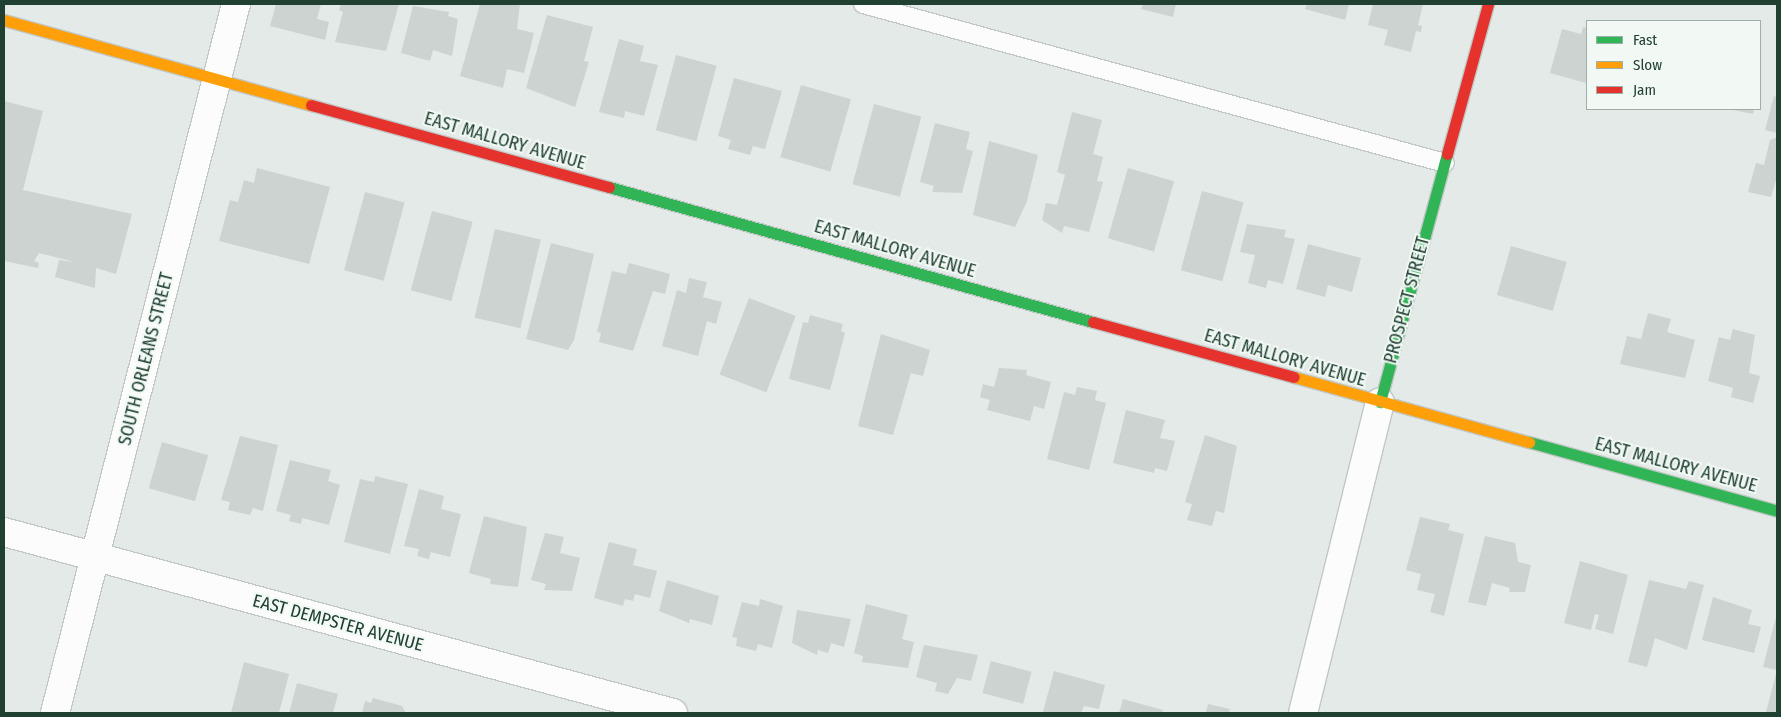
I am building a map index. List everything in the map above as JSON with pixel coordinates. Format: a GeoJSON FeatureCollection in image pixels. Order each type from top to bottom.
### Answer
{"type":"FeatureCollection","features":[{"type":"Feature","properties":{"kind":"main road","name":"PROSPECT STREET"},"geometry":{"type":"LineString","coordinates":[[1380,402],[1488,4]]}},
{"type":"Feature","properties":{"kind":"main road","name":"EAST MALLORY AVENUE"},"geometry":{"type":"LineString","coordinates":[[4,20],[1777,511]]}},
{"type":"Feature","properties":{"kind":"street","name":"SOUTH ORLEANS STREET"},"geometry":{"type":"LineString","coordinates":[[55,713],[97,558],[215,78],[236,4]]}},
{"type":"Feature","properties":{"kind":"street","name":"PROSPECT STREET"},"geometry":{"type":"LineString","coordinates":[[1303,713],[1380,402]]}},
{"type":"Feature","properties":{"kind":"street","name":"EAST DEMPSTER AVENUE"},"geometry":{"type":"LineString","coordinates":[[4,532],[673,713]]}},
{"type":"Feature","properties":{"kind":"lane"},"geometry":{"type":"LineString","coordinates":[[863,4],[1445,163]]}},
{"type":"Feature","properties":{"kind":"building"},"geometry":{"type":"Polygon","coordinates":[[[276,4],[321,4],[317,19],[329,22],[325,40],[270,26],[276,4]]]}},
{"type":"Feature","properties":{"kind":"building"},"geometry":{"type":"Polygon","coordinates":[[[341,4],[399,4],[386,51],[335,42],[343,12],[339,10],[341,4]]]}},
{"type":"Feature","properties":{"kind":"building"},"geometry":{"type":"Polygon","coordinates":[[[480,4],[520,4],[517,29],[534,33],[524,73],[507,69],[503,88],[460,76],[480,4]]]}},
{"type":"Feature","properties":{"kind":"building"},"geometry":{"type":"Polygon","coordinates":[[[1143,4],[1176,4],[1173,17],[1141,9],[1143,4]]]}},
{"type":"Feature","properties":{"kind":"building"},"geometry":{"type":"Polygon","coordinates":[[[1307,4],[1349,4],[1345,20],[1305,9],[1307,4]]]}},
{"type":"Feature","properties":{"kind":"building"},"geometry":{"type":"Polygon","coordinates":[[[1373,4],[1423,4],[1418,25],[1422,26],[1421,32],[1416,31],[1411,52],[1384,45],[1388,30],[1368,25],[1373,4]]]}},
{"type":"Feature","properties":{"kind":"building"},"geometry":{"type":"Polygon","coordinates":[[[413,6],[449,12],[448,16],[458,19],[452,56],[433,50],[430,61],[401,53],[413,6]]]}},
{"type":"Feature","properties":{"kind":"building"},"geometry":{"type":"Polygon","coordinates":[[[547,15],[593,27],[584,61],[589,62],[575,107],[526,88],[547,15]]]}},
{"type":"Feature","properties":{"kind":"building"},"geometry":{"type":"Polygon","coordinates":[[[1583,27],[1586,28],[1586,83],[1550,73],[1562,29],[1581,34],[1583,27]]]}},
{"type":"Feature","properties":{"kind":"building"},"geometry":{"type":"Polygon","coordinates":[[[619,39],[644,46],[640,61],[658,65],[644,116],[625,111],[624,118],[599,112],[619,39]]]}},
{"type":"Feature","properties":{"kind":"building"},"geometry":{"type":"Polygon","coordinates":[[[676,55],[717,66],[696,141],[656,130],[676,55]]]}},
{"type":"Feature","properties":{"kind":"building"},"geometry":{"type":"Polygon","coordinates":[[[734,78],[782,91],[765,149],[753,146],[750,155],[728,149],[731,140],[718,136],[734,78]]]}},
{"type":"Feature","properties":{"kind":"building"},"geometry":{"type":"Polygon","coordinates":[[[801,85],[851,99],[830,171],[780,157],[801,85]]]}},
{"type":"Feature","properties":{"kind":"building"},"geometry":{"type":"Polygon","coordinates":[[[1774,96],[1777,97],[1777,133],[1765,130],[1774,96]]]}},
{"type":"Feature","properties":{"kind":"building"},"geometry":{"type":"Polygon","coordinates":[[[4,101],[43,111],[23,190],[132,214],[116,274],[96,268],[95,288],[55,277],[59,260],[75,262],[39,253],[34,261],[39,263],[38,268],[4,261],[4,101]]]}},
{"type":"Feature","properties":{"kind":"building"},"geometry":{"type":"Polygon","coordinates":[[[874,104],[921,117],[900,197],[853,184],[874,104]]]}},
{"type":"Feature","properties":{"kind":"building"},"geometry":{"type":"Polygon","coordinates":[[[1733,110],[1754,110],[1753,114],[1733,110]]]}},
{"type":"Feature","properties":{"kind":"building"},"geometry":{"type":"Polygon","coordinates":[[[1072,112],[1102,120],[1093,154],[1103,157],[1097,181],[1103,182],[1089,232],[1064,226],[1062,233],[1042,220],[1046,203],[1057,205],[1065,175],[1057,172],[1072,112]]]}},
{"type":"Feature","properties":{"kind":"building"},"geometry":{"type":"Polygon","coordinates":[[[935,123],[970,132],[966,149],[973,151],[962,193],[932,192],[934,186],[920,182],[935,123]]]}},
{"type":"Feature","properties":{"kind":"building"},"geometry":{"type":"Polygon","coordinates":[[[1777,137],[1777,177],[1771,197],[1748,192],[1756,163],[1764,165],[1770,140],[1777,137]]]}},
{"type":"Feature","properties":{"kind":"building"},"geometry":{"type":"Polygon","coordinates":[[[989,141],[1038,155],[1027,201],[1015,227],[973,215],[989,141]]]}},
{"type":"Feature","properties":{"kind":"building"},"geometry":{"type":"Polygon","coordinates":[[[257,168],[330,187],[309,264],[219,241],[230,200],[238,202],[244,180],[254,183],[257,168]]]}},
{"type":"Feature","properties":{"kind":"building"},"geometry":{"type":"Polygon","coordinates":[[[1128,168],[1174,181],[1154,251],[1108,238],[1128,168]]]}},
{"type":"Feature","properties":{"kind":"building"},"geometry":{"type":"Polygon","coordinates":[[[1202,191],[1244,202],[1222,281],[1181,270],[1202,191]]]}},
{"type":"Feature","properties":{"kind":"building"},"geometry":{"type":"Polygon","coordinates":[[[365,192],[405,203],[384,281],[344,270],[365,192]]]}},
{"type":"Feature","properties":{"kind":"building"},"geometry":{"type":"Polygon","coordinates":[[[432,211],[473,222],[451,301],[411,290],[432,211]]]}},
{"type":"Feature","properties":{"kind":"building"},"geometry":{"type":"Polygon","coordinates":[[[1247,224],[1286,230],[1284,237],[1295,239],[1283,284],[1268,280],[1266,288],[1248,283],[1255,255],[1240,252],[1247,224]]]}},
{"type":"Feature","properties":{"kind":"building"},"geometry":{"type":"Polygon","coordinates":[[[495,229],[541,240],[520,328],[475,318],[495,229]]]}},
{"type":"Feature","properties":{"kind":"building"},"geometry":{"type":"Polygon","coordinates":[[[551,243],[594,254],[574,340],[568,350],[526,339],[551,243]]]}},
{"type":"Feature","properties":{"kind":"building"},"geometry":{"type":"Polygon","coordinates":[[[1308,244],[1361,258],[1352,292],[1328,285],[1325,297],[1296,289],[1308,244]]]}},
{"type":"Feature","properties":{"kind":"building"},"geometry":{"type":"Polygon","coordinates":[[[1511,246],[1567,262],[1553,311],[1497,295],[1511,246]]]}},
{"type":"Feature","properties":{"kind":"building"},"geometry":{"type":"Polygon","coordinates":[[[629,263],[670,274],[665,294],[653,291],[633,351],[599,342],[601,333],[597,332],[612,271],[626,274],[629,263]]]}},
{"type":"Feature","properties":{"kind":"building"},"geometry":{"type":"Polygon","coordinates":[[[689,278],[707,282],[703,297],[722,302],[716,324],[707,321],[698,356],[662,346],[677,290],[686,293],[689,278]]]}},
{"type":"Feature","properties":{"kind":"building"},"geometry":{"type":"Polygon","coordinates":[[[749,298],[796,316],[766,392],[720,375],[749,298]]]}},
{"type":"Feature","properties":{"kind":"building"},"geometry":{"type":"Polygon","coordinates":[[[1648,313],[1671,319],[1667,332],[1695,340],[1685,378],[1620,364],[1627,336],[1641,339],[1648,313]]]}},
{"type":"Feature","properties":{"kind":"building"},"geometry":{"type":"Polygon","coordinates":[[[810,315],[843,324],[841,331],[845,333],[830,390],[789,379],[803,322],[808,323],[810,315]]]}},
{"type":"Feature","properties":{"kind":"building"},"geometry":{"type":"Polygon","coordinates":[[[1733,329],[1755,335],[1749,373],[1760,376],[1753,403],[1731,397],[1733,388],[1708,381],[1719,337],[1730,340],[1733,329]]]}},
{"type":"Feature","properties":{"kind":"building"},"geometry":{"type":"Polygon","coordinates":[[[881,334],[930,350],[923,376],[911,373],[893,435],[858,426],[881,334]]]}},
{"type":"Feature","properties":{"kind":"building"},"geometry":{"type":"Polygon","coordinates":[[[999,368],[1027,370],[1026,375],[1051,382],[1044,409],[1034,406],[1030,421],[987,410],[990,400],[980,397],[983,384],[994,387],[999,368]]]}},
{"type":"Feature","properties":{"kind":"building"},"geometry":{"type":"Polygon","coordinates":[[[1077,387],[1097,391],[1095,400],[1106,403],[1089,470],[1047,459],[1064,392],[1075,395],[1077,387]]]}},
{"type":"Feature","properties":{"kind":"building"},"geometry":{"type":"Polygon","coordinates":[[[1126,410],[1165,420],[1160,438],[1175,441],[1167,471],[1155,468],[1154,473],[1113,463],[1126,410]]]}},
{"type":"Feature","properties":{"kind":"building"},"geometry":{"type":"Polygon","coordinates":[[[1205,435],[1237,446],[1224,513],[1216,511],[1212,526],[1187,520],[1192,504],[1185,502],[1205,435]]]}},
{"type":"Feature","properties":{"kind":"building"},"geometry":{"type":"Polygon","coordinates":[[[240,436],[278,445],[263,511],[253,508],[250,515],[228,510],[230,502],[221,500],[240,436]]]}},
{"type":"Feature","properties":{"kind":"building"},"geometry":{"type":"Polygon","coordinates":[[[162,442],[208,455],[195,501],[149,488],[162,442]]]}},
{"type":"Feature","properties":{"kind":"building"},"geometry":{"type":"Polygon","coordinates":[[[290,460],[331,470],[328,481],[340,485],[329,525],[302,518],[301,524],[289,521],[291,515],[276,511],[290,460]]]}},
{"type":"Feature","properties":{"kind":"building"},"geometry":{"type":"Polygon","coordinates":[[[375,476],[408,484],[390,554],[344,542],[360,479],[374,482],[375,476]]]}},
{"type":"Feature","properties":{"kind":"building"},"geometry":{"type":"Polygon","coordinates":[[[419,489],[444,496],[441,509],[461,514],[450,557],[431,552],[429,559],[417,556],[419,549],[404,546],[419,489]]]}},
{"type":"Feature","properties":{"kind":"building"},"geometry":{"type":"Polygon","coordinates":[[[484,516],[527,527],[518,587],[490,584],[491,579],[469,573],[484,516]]]}},
{"type":"Feature","properties":{"kind":"building"},"geometry":{"type":"Polygon","coordinates":[[[1420,517],[1450,524],[1448,530],[1464,534],[1444,616],[1430,612],[1435,594],[1417,590],[1421,574],[1406,570],[1420,517]]]}},
{"type":"Feature","properties":{"kind":"building"},"geometry":{"type":"Polygon","coordinates":[[[545,533],[564,537],[560,553],[580,558],[572,591],[544,590],[546,584],[531,580],[545,533]]]}},
{"type":"Feature","properties":{"kind":"building"},"geometry":{"type":"Polygon","coordinates":[[[1485,536],[1515,543],[1518,562],[1531,565],[1525,592],[1509,592],[1510,588],[1492,583],[1486,606],[1468,602],[1485,536]]]}},
{"type":"Feature","properties":{"kind":"building"},"geometry":{"type":"Polygon","coordinates":[[[609,542],[637,549],[633,565],[657,571],[650,598],[635,594],[633,601],[625,599],[623,606],[594,598],[609,542]]]}},
{"type":"Feature","properties":{"kind":"building"},"geometry":{"type":"Polygon","coordinates":[[[1580,561],[1628,575],[1613,634],[1595,629],[1599,615],[1595,614],[1591,630],[1564,623],[1580,561]]]}},
{"type":"Feature","properties":{"kind":"building"},"geometry":{"type":"Polygon","coordinates":[[[667,580],[719,596],[712,625],[690,619],[689,623],[659,611],[667,580]]]}},
{"type":"Feature","properties":{"kind":"building"},"geometry":{"type":"Polygon","coordinates":[[[1649,580],[1686,589],[1689,581],[1704,585],[1687,650],[1655,638],[1647,667],[1628,662],[1649,580]]]}},
{"type":"Feature","properties":{"kind":"building"},"geometry":{"type":"Polygon","coordinates":[[[1713,597],[1752,610],[1748,624],[1761,627],[1754,653],[1702,640],[1713,597]]]}},
{"type":"Feature","properties":{"kind":"building"},"geometry":{"type":"Polygon","coordinates":[[[760,599],[783,606],[772,648],[758,644],[756,651],[736,646],[737,638],[732,637],[742,602],[759,606],[760,599]]]}},
{"type":"Feature","properties":{"kind":"building"},"geometry":{"type":"Polygon","coordinates":[[[866,604],[908,615],[902,639],[914,642],[908,668],[862,662],[863,656],[854,653],[866,604]]]}},
{"type":"Feature","properties":{"kind":"building"},"geometry":{"type":"Polygon","coordinates":[[[797,610],[851,619],[844,647],[831,643],[828,653],[818,650],[817,655],[792,643],[797,610]]]}},
{"type":"Feature","properties":{"kind":"building"},"geometry":{"type":"Polygon","coordinates":[[[1777,613],[1777,670],[1763,667],[1777,613]]]}},
{"type":"Feature","properties":{"kind":"building"},"geometry":{"type":"Polygon","coordinates":[[[924,645],[978,655],[971,681],[957,678],[948,694],[935,691],[937,683],[916,677],[924,645]]]}},
{"type":"Feature","properties":{"kind":"building"},"geometry":{"type":"Polygon","coordinates":[[[991,661],[1032,672],[1023,704],[982,693],[991,661]]]}},
{"type":"Feature","properties":{"kind":"building"},"geometry":{"type":"Polygon","coordinates":[[[244,662],[289,674],[279,713],[231,713],[244,662]]]}},
{"type":"Feature","properties":{"kind":"building"},"geometry":{"type":"Polygon","coordinates":[[[1777,670],[1777,713],[1766,712],[1777,670]]]}},
{"type":"Feature","properties":{"kind":"building"},"geometry":{"type":"Polygon","coordinates":[[[1054,671],[1105,685],[1099,709],[1084,706],[1081,713],[1043,712],[1054,671]]]}},
{"type":"Feature","properties":{"kind":"building"},"geometry":{"type":"Polygon","coordinates":[[[297,683],[338,694],[333,713],[289,713],[297,683]]]}},
{"type":"Feature","properties":{"kind":"building"},"geometry":{"type":"Polygon","coordinates":[[[373,698],[402,706],[406,713],[362,713],[365,701],[371,703],[373,698]]]}},
{"type":"Feature","properties":{"kind":"building"},"geometry":{"type":"Polygon","coordinates":[[[1123,699],[1163,710],[1162,713],[1119,713],[1123,699]]]}},
{"type":"Feature","properties":{"kind":"building"},"geometry":{"type":"Polygon","coordinates":[[[1208,704],[1230,709],[1229,713],[1206,713],[1208,704]]]}},
{"type":"Feature","properties":{"kind":"traffic: fast"},"geometry":{"type":"LineString","coordinates":[[1380,402],[1447,154]]}},
{"type":"Feature","properties":{"kind":"traffic: fast"},"geometry":{"type":"LineString","coordinates":[[609,187],[1093,322]]}},
{"type":"Feature","properties":{"kind":"traffic: fast"},"geometry":{"type":"LineString","coordinates":[[1529,442],[1777,511]]}},
{"type":"Feature","properties":{"kind":"traffic: slow"},"geometry":{"type":"LineString","coordinates":[[4,20],[311,105]]}},
{"type":"Feature","properties":{"kind":"traffic: slow"},"geometry":{"type":"LineString","coordinates":[[1294,377],[1529,442]]}},
{"type":"Feature","properties":{"kind":"traffic: jam"},"geometry":{"type":"LineString","coordinates":[[1447,154],[1488,4]]}},
{"type":"Feature","properties":{"kind":"traffic: jam"},"geometry":{"type":"LineString","coordinates":[[311,105],[609,187]]}},
{"type":"Feature","properties":{"kind":"traffic: jam"},"geometry":{"type":"LineString","coordinates":[[1093,322],[1294,377]]}}]}
